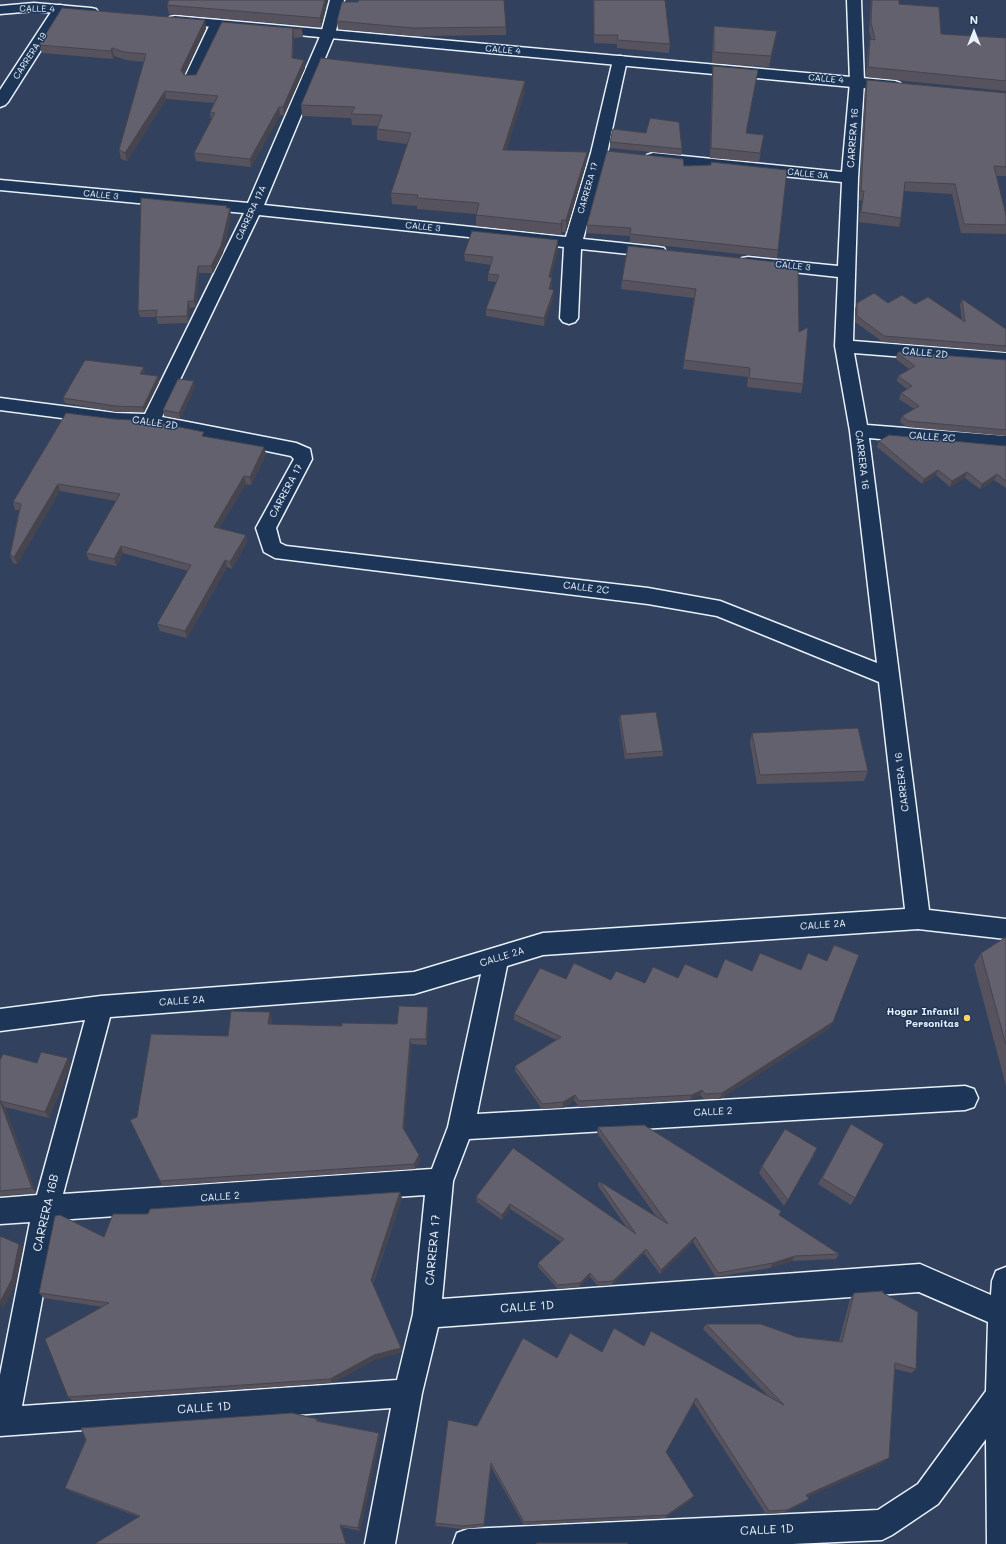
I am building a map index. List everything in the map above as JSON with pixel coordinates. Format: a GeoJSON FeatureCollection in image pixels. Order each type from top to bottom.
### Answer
{"type":"FeatureCollection","features":[{"type":"Feature","properties":{"kind":"street"},"geometry":{"type":"LineString","coordinates":[[34,7],[75,0]]}},
{"type":"Feature","properties":{"kind":"street","name":"CARRERA 17A"},"geometry":{"type":"LineString","coordinates":[[151,420],[254,210],[328,34],[337,0]]}},
{"type":"Feature","properties":{"kind":"street","name":"CARRERA 16"},"geometry":{"type":"LineString","coordinates":[[854,0],[857,82],[850,178],[844,346],[859,431],[918,919]]}},
{"type":"Feature","properties":{"kind":"street","name":"CALLE 4"},"geometry":{"type":"LineString","coordinates":[[0,10],[34,7],[107,14]]}},
{"type":"Feature","properties":{"kind":"street","name":"CARRERA 19"},"geometry":{"type":"LineString","coordinates":[[0,102],[60,9]]}},
{"type":"Feature","properties":{"kind":"street","name":"CALLE 4"},"geometry":{"type":"LineString","coordinates":[[162,19],[912,87]]}},
{"type":"Feature","properties":{"kind":"street"},"geometry":{"type":"LineString","coordinates":[[191,79],[217,24]]}},
{"type":"Feature","properties":{"kind":"street","name":"CARRERA 17"},"geometry":{"type":"LineString","coordinates":[[569,318],[573,243],[598,152],[620,60]]}},
{"type":"Feature","properties":{"kind":"street"},"geometry":{"type":"LineString","coordinates":[[598,152],[614,154]]}},
{"type":"Feature","properties":{"kind":"street","name":"CALLE 3A"},"geometry":{"type":"LineString","coordinates":[[638,156],[850,178]]}},
{"type":"Feature","properties":{"kind":"street","name":"CALLE 3"},"geometry":{"type":"LineString","coordinates":[[0,185],[674,254]]}},
{"type":"Feature","properties":{"kind":"street","name":"CALLE 3"},"geometry":{"type":"LineString","coordinates":[[729,260],[846,272]]}},
{"type":"Feature","properties":{"kind":"street","name":"CALLE 2D"},"geometry":{"type":"LineString","coordinates":[[844,346],[1006,359]]}},
{"type":"Feature","properties":{"kind":"street","name":"CALLE 2D"},"geometry":{"type":"LineString","coordinates":[[0,404],[116,419],[151,420],[289,448],[303,454],[303,459]]}},
{"type":"Feature","properties":{"kind":"street","name":"CALLE 2C"},"geometry":{"type":"LineString","coordinates":[[859,431],[1006,443]]}},
{"type":"Feature","properties":{"kind":"street","name":"CARRERA 17"},"geometry":{"type":"LineString","coordinates":[[271,547],[266,528],[303,459]]}},
{"type":"Feature","properties":{"kind":"street","name":"CALLE 2C"},"geometry":{"type":"LineString","coordinates":[[271,547],[282,553],[641,595],[720,609],[889,676]]}},
{"type":"Feature","properties":{"kind":"street","name":"CALLE 2A"},"geometry":{"type":"LineString","coordinates":[[0,1020],[100,1007],[414,983],[543,944],[918,919],[1006,929]]}},
{"type":"Feature","properties":{"kind":"street","name":"CARRERA 17"},"geometry":{"type":"LineString","coordinates":[[380,1544],[408,1393],[427,1314],[440,1181],[461,1127],[496,959]]}},
{"type":"Feature","properties":{"kind":"street","name":"CARRERA 16B"},"geometry":{"type":"LineString","coordinates":[[3,1422],[46,1209],[100,1007]]}},
{"type":"Feature","properties":{"kind":"street","name":"CALLE 2"},"geometry":{"type":"LineString","coordinates":[[461,1127],[965,1098]]}},
{"type":"Feature","properties":{"kind":"street","name":"CALLE 2"},"geometry":{"type":"LineString","coordinates":[[0,1211],[440,1181]]}},
{"type":"Feature","properties":{"kind":"street","name":"CALLE 1D"},"geometry":{"type":"LineString","coordinates":[[427,1314],[920,1278],[1002,1314]]}},
{"type":"Feature","properties":{"kind":"street"},"geometry":{"type":"LineString","coordinates":[[1002,1544],[1002,1314],[1006,1282]]}},
{"type":"Feature","properties":{"kind":"street","name":"CALLE 1D"},"geometry":{"type":"LineString","coordinates":[[3,1422],[408,1393]]}},
{"type":"Feature","properties":{"kind":"street","name":"CALLE 1D"},"geometry":{"type":"LineString","coordinates":[[468,1544],[882,1525],[928,1494],[1003,1396]]}},
{"type":"Feature","properties":{"kind":"building"},"geometry":{"type":"Polygon","coordinates":[[[169,0],[325,0],[320,18],[167,5],[169,0]]]}},
{"type":"Feature","properties":{"kind":"building"},"geometry":{"type":"Polygon","coordinates":[[[359,0],[504,0],[506,27],[413,28],[337,21],[342,2],[358,2],[359,0]]]}},
{"type":"Feature","properties":{"kind":"building"},"geometry":{"type":"Polygon","coordinates":[[[594,0],[665,0],[670,44],[617,40],[618,35],[594,35],[594,0]]]}},
{"type":"Feature","properties":{"kind":"building"},"geometry":{"type":"Polygon","coordinates":[[[872,0],[899,0],[899,4],[939,7],[941,34],[1006,38],[1006,81],[868,67],[870,39],[875,40],[871,22],[872,0]]]}},
{"type":"Feature","properties":{"kind":"building"},"geometry":{"type":"Polygon","coordinates":[[[62,8],[205,20],[181,70],[184,75],[196,75],[222,22],[302,29],[293,29],[292,58],[304,60],[283,107],[279,107],[250,159],[194,153],[215,113],[210,112],[218,96],[165,91],[125,153],[119,150],[146,54],[124,52],[112,48],[111,51],[39,45],[62,8]]]}},
{"type":"Feature","properties":{"kind":"building"},"geometry":{"type":"Polygon","coordinates":[[[714,26],[777,31],[771,56],[714,52],[714,26]]]}},
{"type":"Feature","properties":{"kind":"building"},"geometry":{"type":"Polygon","coordinates":[[[321,58],[525,81],[503,150],[587,152],[566,220],[562,220],[561,224],[476,215],[479,203],[417,198],[418,195],[391,193],[411,133],[377,129],[382,115],[351,114],[355,107],[301,105],[321,58]]]}},
{"type":"Feature","properties":{"kind":"building"},"geometry":{"type":"Polygon","coordinates":[[[713,66],[758,70],[746,133],[764,135],[760,153],[711,148],[713,66]]]}},
{"type":"Feature","properties":{"kind":"building"},"geometry":{"type":"Polygon","coordinates":[[[867,80],[1006,93],[1006,167],[994,166],[1006,215],[1006,225],[964,224],[955,184],[905,182],[901,218],[861,212],[864,191],[861,191],[867,80]]]}},
{"type":"Feature","properties":{"kind":"building"},"geometry":{"type":"Polygon","coordinates":[[[650,118],[679,122],[682,149],[610,142],[613,129],[646,133],[650,118]]]}},
{"type":"Feature","properties":{"kind":"building"},"geometry":{"type":"Polygon","coordinates":[[[607,151],[683,159],[684,166],[711,165],[711,162],[787,170],[778,250],[630,234],[631,228],[587,225],[607,151]]]}},
{"type":"Feature","properties":{"kind":"building"},"geometry":{"type":"Polygon","coordinates":[[[141,198],[227,206],[226,208],[230,208],[221,246],[211,266],[198,266],[194,301],[188,301],[187,316],[156,317],[157,310],[138,311],[141,198]]]}},
{"type":"Feature","properties":{"kind":"building"},"geometry":{"type":"Polygon","coordinates":[[[472,231],[558,240],[549,277],[552,278],[549,289],[554,290],[544,318],[486,309],[499,275],[488,274],[493,257],[464,254],[472,231]]]}},
{"type":"Feature","properties":{"kind":"building"},"geometry":{"type":"Polygon","coordinates":[[[628,246],[777,262],[777,267],[798,269],[799,332],[808,327],[803,384],[749,378],[750,368],[684,360],[696,289],[622,280],[628,246]]]}},
{"type":"Feature","properties":{"kind":"building"},"geometry":{"type":"Polygon","coordinates":[[[874,293],[888,303],[902,295],[915,304],[928,297],[965,322],[962,299],[1006,329],[1006,346],[884,336],[857,316],[857,303],[874,293]]]}},
{"type":"Feature","properties":{"kind":"building"},"geometry":{"type":"Polygon","coordinates":[[[897,353],[1006,360],[1006,430],[908,421],[902,416],[919,406],[901,393],[912,386],[898,376],[915,366],[897,353]]]}},
{"type":"Feature","properties":{"kind":"building"},"geometry":{"type":"Polygon","coordinates":[[[85,360],[144,367],[140,374],[158,376],[143,407],[115,406],[63,398],[85,360]]]}},
{"type":"Feature","properties":{"kind":"building"},"geometry":{"type":"Polygon","coordinates":[[[178,379],[194,381],[179,413],[163,410],[178,379]]]}},
{"type":"Feature","properties":{"kind":"building"},"geometry":{"type":"Polygon","coordinates":[[[66,413],[114,419],[149,421],[204,432],[202,436],[264,447],[250,477],[244,476],[214,527],[246,535],[230,562],[225,560],[185,631],[157,624],[191,565],[121,546],[114,559],[86,553],[120,494],[58,484],[14,557],[10,555],[21,504],[13,502],[66,413]]]}},
{"type":"Feature","properties":{"kind":"building"},"geometry":{"type":"Polygon","coordinates":[[[889,435],[1006,446],[1006,481],[997,474],[982,484],[967,472],[952,481],[938,470],[924,479],[879,441],[889,435]]]}},
{"type":"Feature","properties":{"kind":"building"},"geometry":{"type":"Polygon","coordinates":[[[656,712],[663,751],[626,754],[620,715],[656,712]]]}},
{"type":"Feature","properties":{"kind":"building"},"geometry":{"type":"Polygon","coordinates":[[[858,728],[868,771],[760,775],[752,733],[858,728]]]}},
{"type":"Feature","properties":{"kind":"building"},"geometry":{"type":"Polygon","coordinates":[[[1006,937],[1006,1045],[981,953],[1006,937]]]}},
{"type":"Feature","properties":{"kind":"building"},"geometry":{"type":"Polygon","coordinates":[[[834,945],[859,955],[833,1022],[722,1093],[705,1094],[702,1090],[692,1095],[579,1101],[575,1095],[563,1102],[542,1104],[515,1066],[561,1037],[514,1014],[540,968],[566,979],[574,963],[611,980],[616,971],[645,983],[653,967],[678,978],[685,964],[717,978],[725,959],[752,971],[760,953],[801,970],[808,953],[827,961],[834,945]]]}},
{"type":"Feature","properties":{"kind":"building"},"geometry":{"type":"Polygon","coordinates":[[[399,1006],[428,1007],[426,1039],[410,1039],[403,1128],[419,1155],[414,1164],[160,1181],[130,1120],[137,1117],[151,1034],[228,1036],[231,1011],[270,1012],[268,1024],[342,1026],[342,1023],[397,1024],[399,1006]]]}},
{"type":"Feature","properties":{"kind":"building"},"geometry":{"type":"Polygon","coordinates":[[[41,1052],[68,1058],[45,1112],[0,1101],[0,1060],[3,1054],[37,1063],[41,1052]]]}},
{"type":"Feature","properties":{"kind":"building"},"geometry":{"type":"Polygon","coordinates":[[[0,1101],[32,1188],[0,1191],[0,1101]]]}},
{"type":"Feature","properties":{"kind":"building"},"geometry":{"type":"Polygon","coordinates":[[[851,1124],[884,1144],[855,1198],[822,1178],[851,1124]]]}},
{"type":"Feature","properties":{"kind":"building"},"geometry":{"type":"Polygon","coordinates":[[[644,1125],[781,1211],[779,1215],[839,1254],[795,1256],[773,1263],[718,1273],[695,1237],[661,1270],[646,1249],[613,1281],[598,1282],[590,1273],[580,1283],[558,1285],[538,1263],[564,1239],[510,1204],[502,1215],[476,1197],[513,1148],[636,1234],[599,1181],[668,1224],[598,1127],[644,1125]]]}},
{"type":"Feature","properties":{"kind":"building"},"geometry":{"type":"Polygon","coordinates":[[[785,1129],[817,1148],[788,1200],[762,1166],[785,1129]]]}},
{"type":"Feature","properties":{"kind":"building"},"geometry":{"type":"Polygon","coordinates":[[[400,1192],[371,1280],[401,1348],[374,1355],[330,1379],[68,1397],[45,1339],[109,1303],[39,1293],[55,1216],[60,1215],[104,1237],[113,1214],[148,1214],[150,1209],[400,1192]]]}},
{"type":"Feature","properties":{"kind":"building"},"geometry":{"type":"Polygon","coordinates":[[[0,1236],[19,1244],[12,1279],[0,1302],[0,1236]]]}},
{"type":"Feature","properties":{"kind":"building"},"geometry":{"type":"Polygon","coordinates":[[[883,1291],[883,1293],[918,1312],[916,1369],[895,1363],[889,1458],[806,1495],[809,1499],[787,1510],[769,1511],[696,1398],[666,1452],[694,1496],[667,1515],[524,1522],[491,1463],[484,1524],[463,1526],[435,1523],[448,1420],[477,1426],[523,1338],[557,1358],[570,1333],[602,1352],[614,1328],[644,1346],[651,1331],[784,1405],[706,1324],[761,1324],[797,1337],[842,1342],[854,1293],[883,1291]]]}},
{"type":"Feature","properties":{"kind":"building"},"geometry":{"type":"Polygon","coordinates":[[[292,1413],[317,1419],[316,1421],[379,1433],[358,1528],[340,1525],[346,1544],[96,1544],[140,1516],[65,1488],[86,1440],[81,1428],[292,1413]]]}},
{"type":"Feature","properties":{"kind":"building"},"geometry":{"type":"Polygon","coordinates":[[[536,1543],[628,1543],[537,1544],[536,1543]]]}},
{"type":"Feature","properties":{"kind":"place","name":"Hogar Infantil Personitas"},"geometry":{"type":"Point","coordinates":[967,1018]}}]}
